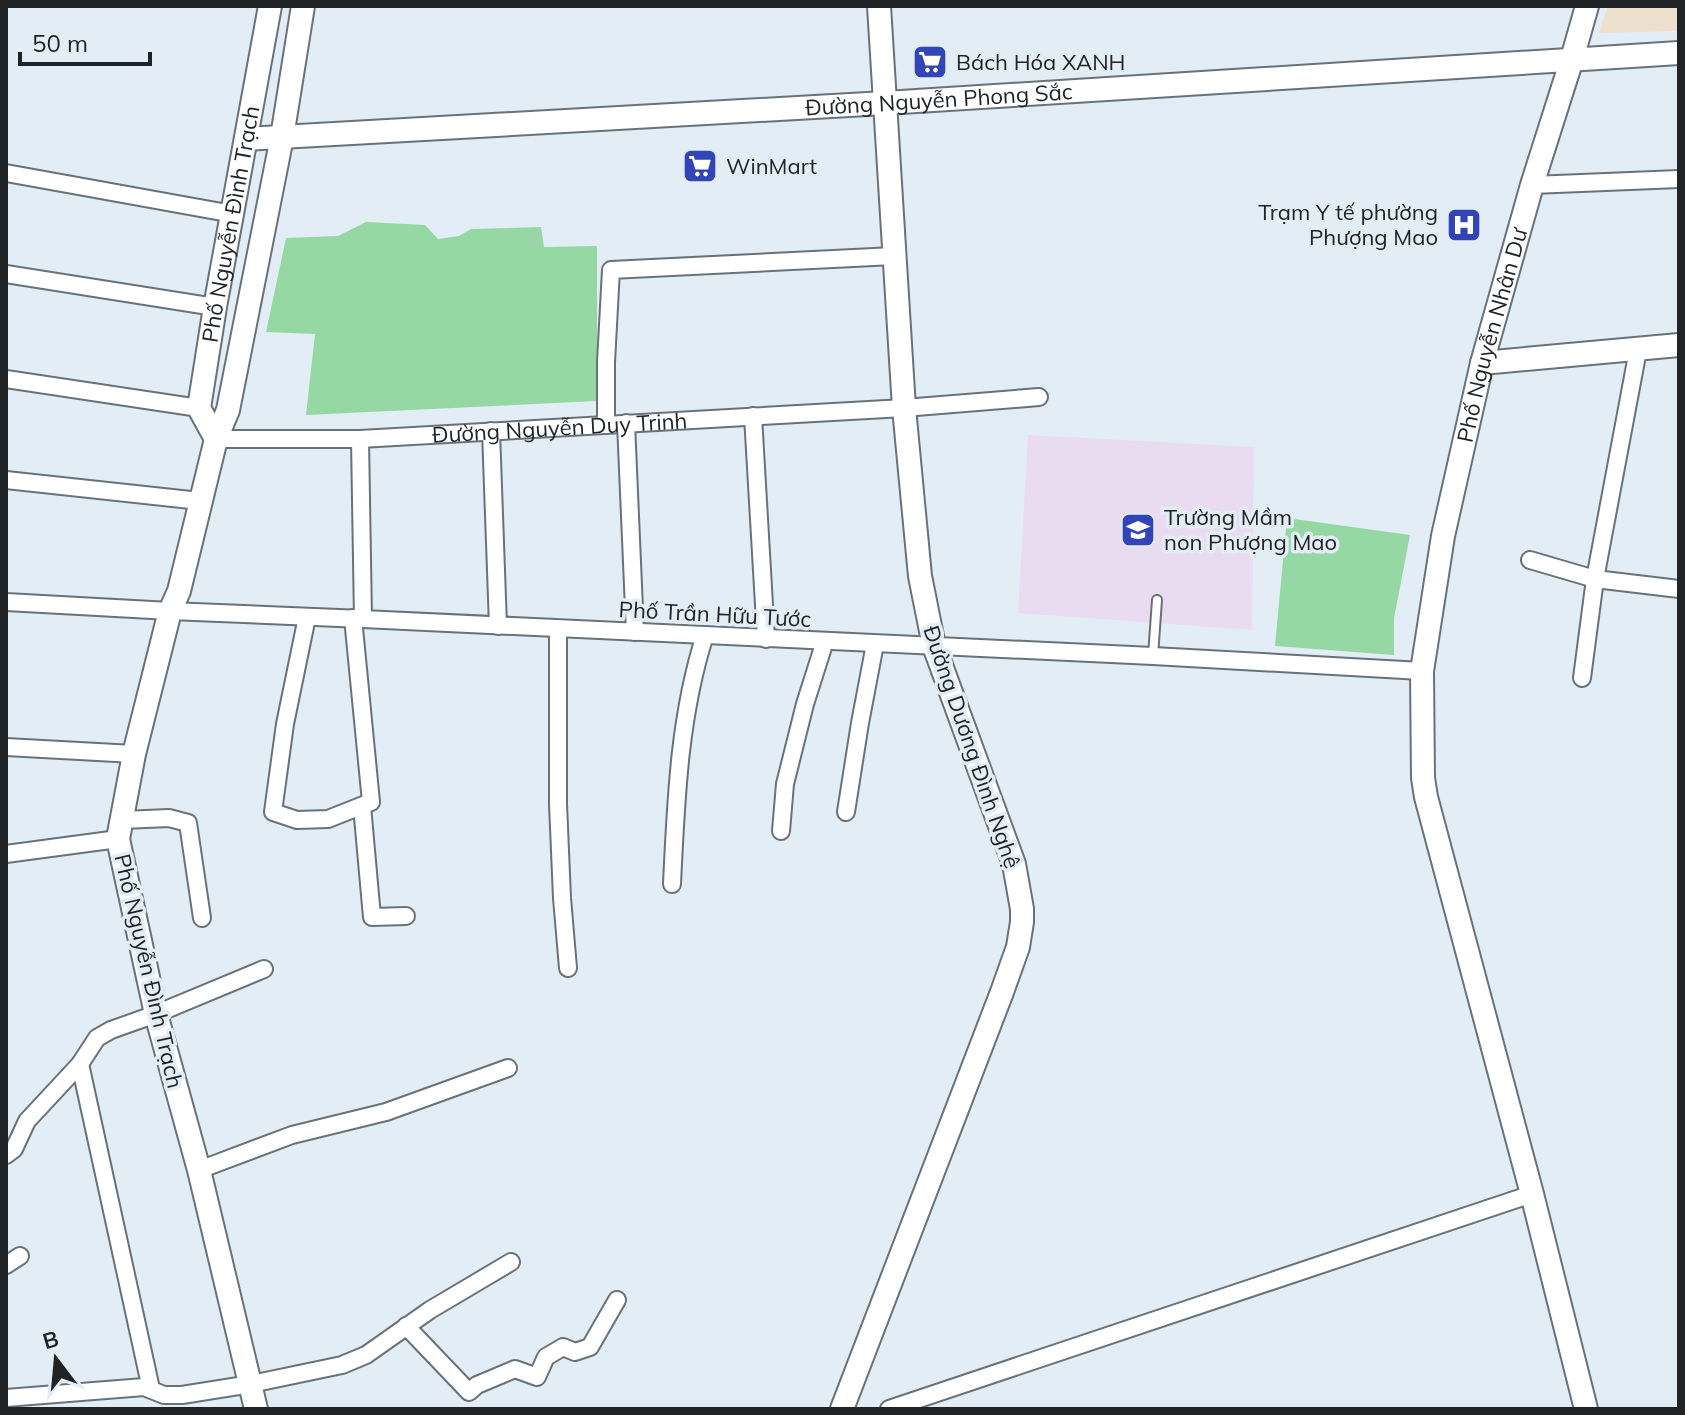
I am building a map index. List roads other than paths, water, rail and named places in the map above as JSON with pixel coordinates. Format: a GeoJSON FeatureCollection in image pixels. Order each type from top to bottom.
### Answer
{"type":"FeatureCollection","features":[{"type":"Feature","properties":{"kind":"street","name":"Phố Nguyễn Đình Trạch"},"geometry":{"type":"LineString","coordinates":[[199,408],[270,6]]}},
{"type":"Feature","properties":{"kind":"street","name":"Phố Nguyễn Đình Trạch"},"geometry":{"type":"LineString","coordinates":[[256,1409],[199,1170],[156,1014],[120,830],[134,754],[170,611],[179,591],[216,439],[228,410],[282,137],[303,6]]}},
{"type":"Feature","properties":{"kind":"street","name":"Đường Dương Đình Nghệ"},"geometry":{"type":"LineString","coordinates":[[842,1409],[1002,992],[1018,947],[1022,922],[1014,864],[934,646],[920,576],[904,408],[879,6]]}},
{"type":"Feature","properties":{"kind":"street","name":"Phố Nguyễn Nhân Dư"},"geometry":{"type":"LineString","coordinates":[[1586,1409],[1426,797],[1422,671],[1443,536],[1482,363],[1587,6]]}},
{"type":"Feature","properties":{"kind":"street","name":"Đường Nguyễn Phong Sắc"},"geometry":{"type":"LineString","coordinates":[[246,139],[1679,53]]}},
{"type":"Feature","properties":{"kind":"street"},"geometry":{"type":"LineString","coordinates":[[6,173],[233,214]]}},
{"type":"Feature","properties":{"kind":"street"},"geometry":{"type":"LineString","coordinates":[[1532,185],[1679,179]]}},
{"type":"Feature","properties":{"kind":"street"},"geometry":{"type":"LineString","coordinates":[[606,425],[611,270],[894,256]]}},
{"type":"Feature","properties":{"kind":"street"},"geometry":{"type":"LineString","coordinates":[[6,274],[215,307]]}},
{"type":"Feature","properties":{"kind":"street"},"geometry":{"type":"LineString","coordinates":[[1482,363],[1679,345]]}},
{"type":"Feature","properties":{"kind":"street"},"geometry":{"type":"LineString","coordinates":[[1582,678],[1595,579],[1638,350]]}},
{"type":"Feature","properties":{"kind":"street"},"geometry":{"type":"LineString","coordinates":[[6,379],[199,408],[216,439]]}},
{"type":"Feature","properties":{"kind":"street","name":"Đường Nguyễn Duy Trinh"},"geometry":{"type":"LineString","coordinates":[[216,439],[360,439],[904,408],[1039,397]]}},
{"type":"Feature","properties":{"kind":"street"},"geometry":{"type":"LineString","coordinates":[[753,416],[766,639]]}},
{"type":"Feature","properties":{"kind":"street"},"geometry":{"type":"LineString","coordinates":[[626,423],[635,632]]}},
{"type":"Feature","properties":{"kind":"street"},"geometry":{"type":"LineString","coordinates":[[491,431],[498,626]]}},
{"type":"Feature","properties":{"kind":"street"},"geometry":{"type":"LineString","coordinates":[[307,617],[285,724],[273,812],[297,820],[328,819],[371,802],[358,618],[360,439]]}},
{"type":"Feature","properties":{"kind":"street"},"geometry":{"type":"LineString","coordinates":[[6,480],[200,501]]}},
{"type":"Feature","properties":{"kind":"street"},"geometry":{"type":"LineString","coordinates":[[1530,560],[1595,579],[1679,589]]}},
{"type":"Feature","properties":{"kind":"street","name":"Phố Trần Hữu Tước"},"geometry":{"type":"LineString","coordinates":[[6,602],[1422,671]]}},
{"type":"Feature","properties":{"kind":"street"},"geometry":{"type":"LineString","coordinates":[[558,629],[558,804],[568,968]]}},
{"type":"Feature","properties":{"kind":"street"},"geometry":{"type":"LineString","coordinates":[[672,884],[677,783],[685,719],[695,666],[705,635]]}},
{"type":"Feature","properties":{"kind":"street"},"geometry":{"type":"LineString","coordinates":[[781,831],[785,784],[825,641]]}},
{"type":"Feature","properties":{"kind":"street"},"geometry":{"type":"LineString","coordinates":[[846,812],[875,644]]}},
{"type":"Feature","properties":{"kind":"street"},"geometry":{"type":"LineString","coordinates":[[6,747],[134,754]]}},
{"type":"Feature","properties":{"kind":"street"},"geometry":{"type":"LineString","coordinates":[[362,806],[372,917],[406,916]]}},
{"type":"Feature","properties":{"kind":"street"},"geometry":{"type":"LineString","coordinates":[[6,854],[169,818],[188,823],[202,918]]}},
{"type":"Feature","properties":{"kind":"street"},"geometry":{"type":"LineString","coordinates":[[6,1155],[14,1149],[27,1121],[80,1064],[97,1038],[264,969]]}},
{"type":"Feature","properties":{"kind":"street"},"geometry":{"type":"LineString","coordinates":[[80,1064],[151,1389]]}},
{"type":"Feature","properties":{"kind":"street"},"geometry":{"type":"LineString","coordinates":[[199,1170],[292,1135],[386,1112],[508,1068]]}},
{"type":"Feature","properties":{"kind":"street"},"geometry":{"type":"LineString","coordinates":[[889,1409],[1532,1194]]}},
{"type":"Feature","properties":{"kind":"street"},"geometry":{"type":"LineString","coordinates":[[6,1398],[35,1402],[144,1387],[164,1395],[182,1395],[342,1365],[366,1355],[406,1326],[511,1262]]}},
{"type":"Feature","properties":{"kind":"street"},"geometry":{"type":"LineString","coordinates":[[406,1326],[469,1392],[477,1385],[515,1369],[537,1377],[546,1357],[563,1347],[575,1352],[590,1347],[617,1300]]}},
{"type":"Feature","properties":{"kind":"lane"},"geometry":{"type":"LineString","coordinates":[[1153,656],[1157,600]]}},
{"type":"Feature","properties":{"kind":"place","name":"Bách Hóa XANH"},"geometry":{"type":"Point","coordinates":[930,62]}},
{"type":"Feature","properties":{"kind":"place","name":"WinMart"},"geometry":{"type":"Point","coordinates":[700,166]}},
{"type":"Feature","properties":{"kind":"place","name":"Trạm Y tế phường Phượng Mao"},"geometry":{"type":"Point","coordinates":[1464,225]}},
{"type":"Feature","properties":{"kind":"place","name":"Trường Mầm non Phượng Mao"},"geometry":{"type":"Point","coordinates":[1138,530]}}]}
